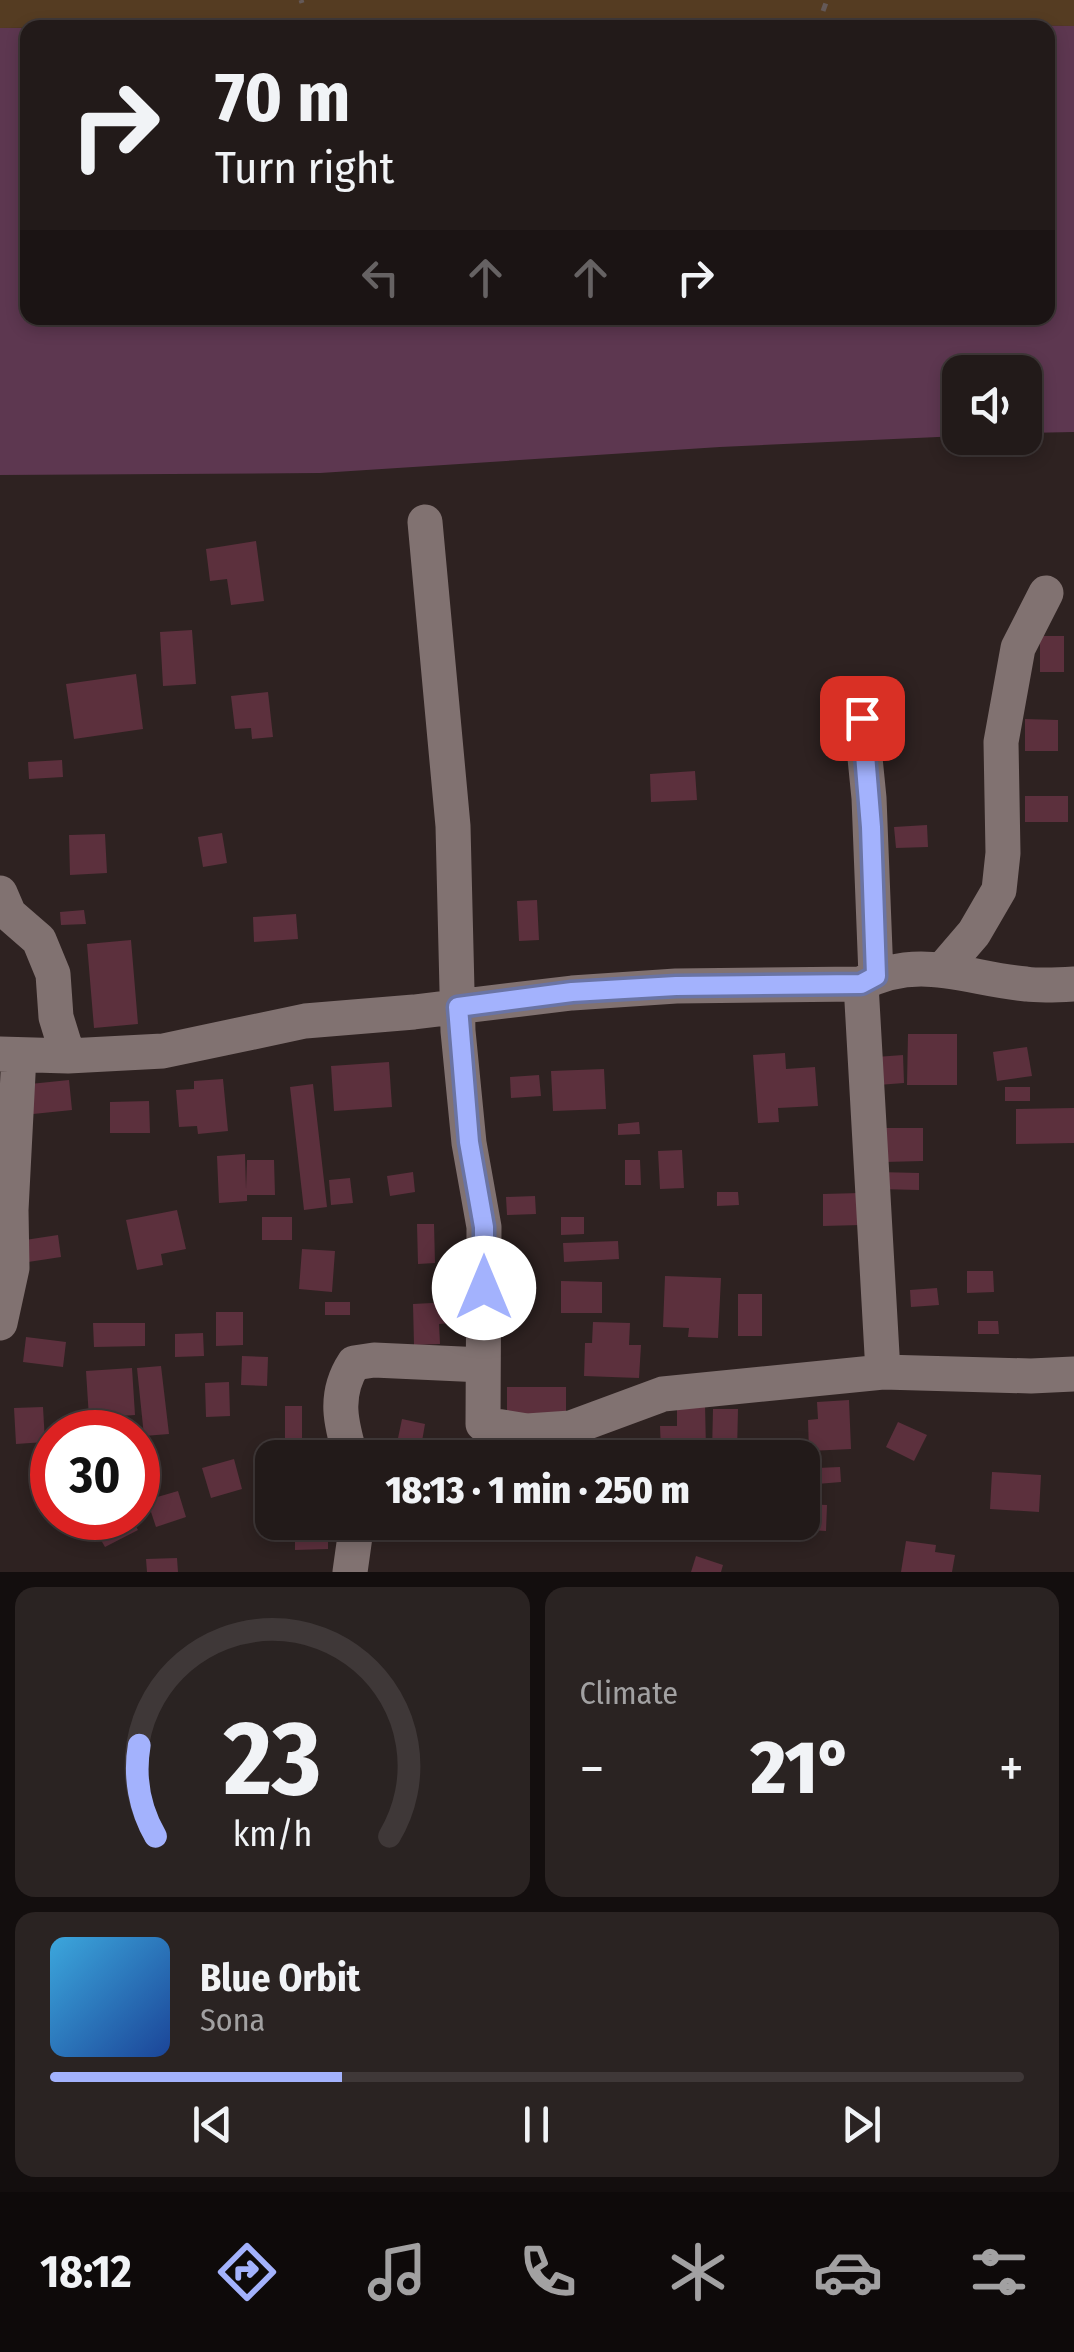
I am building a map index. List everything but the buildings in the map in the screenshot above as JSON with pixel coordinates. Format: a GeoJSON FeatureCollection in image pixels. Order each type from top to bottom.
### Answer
{"type":"FeatureCollection","features":[{"type":"Feature","properties":{"kind":"street"},"geometry":{"type":"LineString","coordinates":[[425,522],[453,826],[458,1007],[469,1142],[484,1227],[483,1424],[514,1440]]}},
{"type":"Feature","properties":{"kind":"street"},"geometry":{"type":"LineString","coordinates":[[944,968],[974,933],[998,890],[1003,853],[1001,742],[1018,648],[1046,593]]}},
{"type":"Feature","properties":{"kind":"street"},"geometry":{"type":"LineString","coordinates":[[862,718],[871,833],[869,980],[883,1372]]}},
{"type":"Feature","properties":{"kind":"street"},"geometry":{"type":"LineString","coordinates":[[0,893],[10,914],[39,940],[53,974],[56,1016],[68,1056]]}},
{"type":"Feature","properties":{"kind":"street"},"geometry":{"type":"LineString","coordinates":[[0,1322],[12,1268],[9,1054],[68,1056],[163,1051],[305,1021],[572,992],[869,980],[944,968],[1024,984],[1074,984]]}},
{"type":"Feature","properties":{"kind":"street"},"geometry":{"type":"LineString","coordinates":[[346,1440],[338,1414],[344,1378],[354,1363],[374,1360],[483,1365]]}},
{"type":"Feature","properties":{"kind":"street"},"geometry":{"type":"LineString","coordinates":[[534,1440],[663,1394],[883,1372],[1074,1374]]}},
{"type":"Feature","properties":{"kind":"street"},"geometry":{"type":"LineString","coordinates":[[350,1572],[354,1540]]}},
{"type":"Feature","properties":{"kind":"path"},"geometry":{"type":"LineString","coordinates":[[823,10],[826,0]]}},
{"type":"Feature","properties":{"kind":"shaded area"},"geometry":{"type":"Polygon","coordinates":[[[0,0],[1074,0],[1074,26],[1055,26],[1055,20],[20,20],[20,28],[0,28],[0,0]]]}},
{"type":"Feature","properties":{"kind":"shaded area"},"geometry":{"type":"Polygon","coordinates":[[[1055,26],[1074,26],[1074,432],[1042,433],[1042,355],[942,355],[942,437],[320,473],[0,475],[0,28],[20,28],[20,325],[1055,325],[1055,26]]]}},
{"type":"Feature","properties":{"kind":"route"},"geometry":{"type":"LineString","coordinates":[[484,1288],[484,1227],[469,1142],[458,1007],[572,992],[676,986],[861,984],[876,976],[871,827],[862,718]]}}]}
